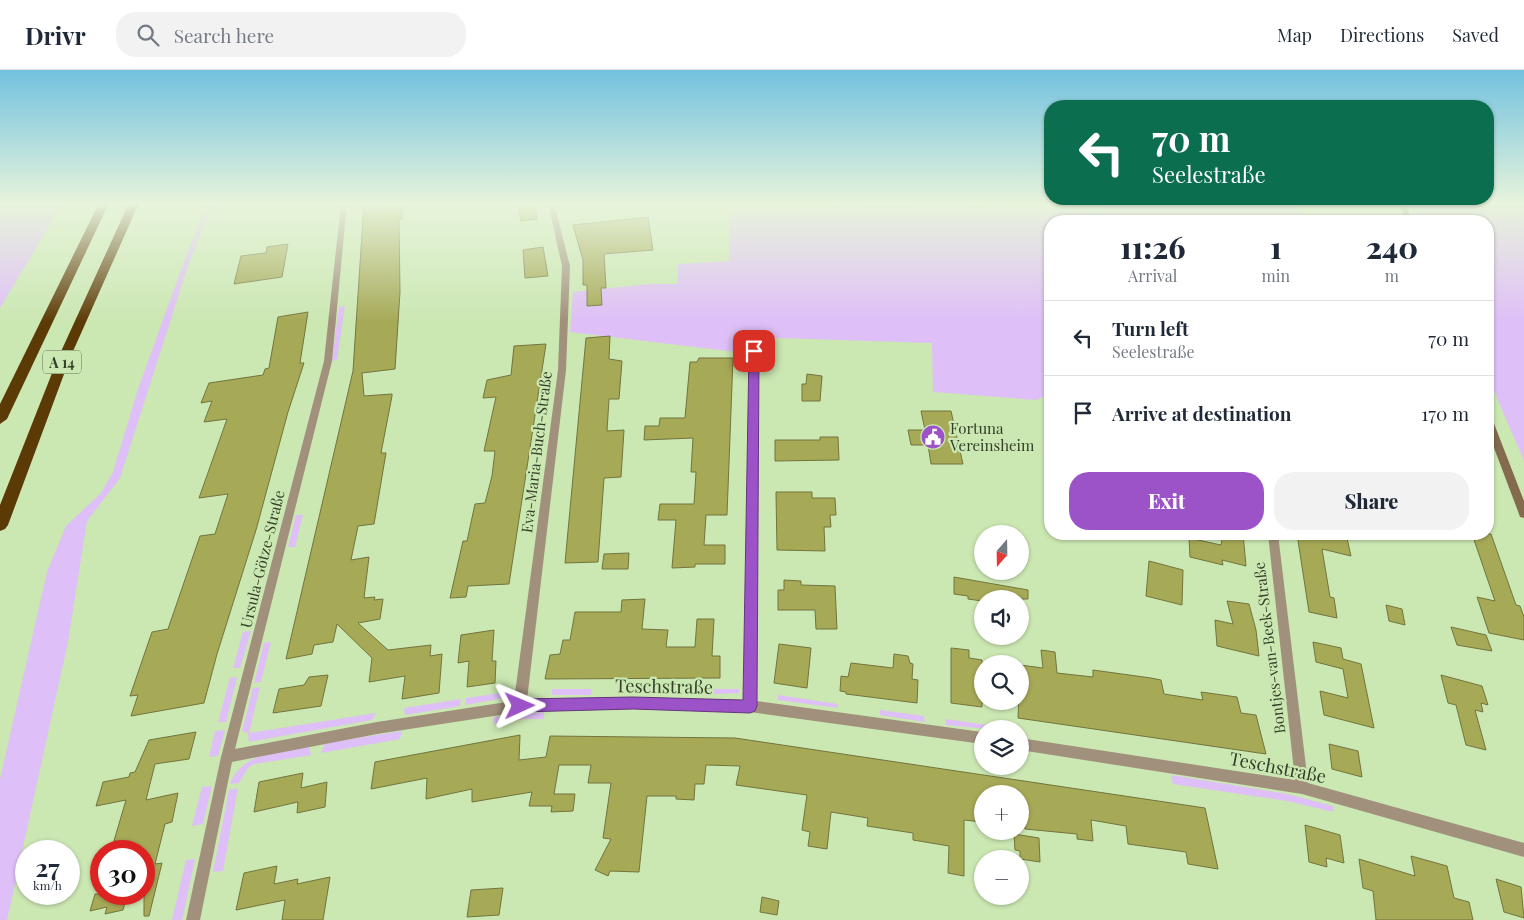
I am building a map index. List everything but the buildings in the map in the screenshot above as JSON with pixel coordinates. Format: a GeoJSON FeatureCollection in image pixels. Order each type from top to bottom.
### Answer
{"type":"FeatureCollection","features":[{"type":"Feature","properties":{"kind":"highway","name":"A 14"},"geometry":{"type":"LineString","coordinates":[[0,419],[30,353],[85,243]]}},
{"type":"Feature","properties":{"kind":"highway","name":"A 14"},"geometry":{"type":"LineString","coordinates":[[0,525],[64,358],[116,243]]}},
{"type":"Feature","properties":{"kind":"street","name":"Ursula-Götze-Straße"},"geometry":{"type":"LineString","coordinates":[[193,920],[227,756],[328,361],[340,243]]}},
{"type":"Feature","properties":{"kind":"street","name":"Eva-Maria-Buch-Straße"},"geometry":{"type":"LineString","coordinates":[[520,706],[562,370],[566,266],[560,243]]}},
{"type":"Feature","properties":{"kind":"street"},"geometry":{"type":"LineString","coordinates":[[750,706],[755,347]]}},
{"type":"Feature","properties":{"kind":"street"},"geometry":{"type":"LineString","coordinates":[[1494,436],[1524,514]]}},
{"type":"Feature","properties":{"kind":"street","name":"Bontjes-van-Beek-Straße"},"geometry":{"type":"LineString","coordinates":[[1274,540],[1302,788]]}},
{"type":"Feature","properties":{"kind":"street","name":"Teschstraße"},"geometry":{"type":"LineString","coordinates":[[227,756],[377,728],[520,706],[633,703],[750,706],[974,737]]}},
{"type":"Feature","properties":{"kind":"street","name":"Teschstraße"},"geometry":{"type":"LineString","coordinates":[[1029,745],[1302,788],[1524,850]]}},
{"type":"Feature","properties":{"kind":"shaded area"},"geometry":{"type":"Polygon","coordinates":[[[0,243],[39,243],[0,308],[0,243]]]}},
{"type":"Feature","properties":{"kind":"shaded area"},"geometry":{"type":"Polygon","coordinates":[[[192,243],[197,243],[188,266],[120,478],[87,521],[68,642],[25,840],[15,840],[15,884],[7,920],[0,920],[0,779],[47,572],[66,526],[101,493],[113,472],[138,389],[192,243]]]}},
{"type":"Feature","properties":{"kind":"shaded area"},"geometry":{"type":"Polygon","coordinates":[[[729,243],[1044,243],[1044,397],[1036,400],[933,392],[932,343],[746,337],[745,353],[570,332],[573,292],[650,284],[678,284],[678,264],[729,261],[729,243]]]}},
{"type":"Feature","properties":{"kind":"shaded area"},"geometry":{"type":"Polygon","coordinates":[[[1494,243],[1524,243],[1524,461],[1494,391],[1494,243]]]}},
{"type":"Feature","properties":{"kind":"shaded area"},"geometry":{"type":"Polygon","coordinates":[[[345,306],[337,360],[332,361],[339,307],[345,306]]]}},
{"type":"Feature","properties":{"kind":"shaded area"},"geometry":{"type":"Polygon","coordinates":[[[296,515],[303,515],[295,547],[288,547],[296,515]]]}},
{"type":"Feature","properties":{"kind":"shaded area"},"geometry":{"type":"Polygon","coordinates":[[[251,631],[240,668],[233,668],[243,632],[251,631]]]}},
{"type":"Feature","properties":{"kind":"shaded area"},"geometry":{"type":"Polygon","coordinates":[[[271,642],[261,682],[254,683],[264,643],[271,642]]]}},
{"type":"Feature","properties":{"kind":"shaded area"},"geometry":{"type":"Polygon","coordinates":[[[237,677],[226,722],[218,722],[230,678],[237,677]]]}},
{"type":"Feature","properties":{"kind":"shaded area"},"geometry":{"type":"Polygon","coordinates":[[[648,684],[675,684],[674,694],[648,694],[648,684]]]}},
{"type":"Feature","properties":{"kind":"shaded area"},"geometry":{"type":"Polygon","coordinates":[[[260,687],[249,733],[376,713],[372,720],[249,742],[248,733],[242,731],[253,688],[260,687]]]}},
{"type":"Feature","properties":{"kind":"shaded area"},"geometry":{"type":"Polygon","coordinates":[[[552,689],[592,689],[591,695],[552,695],[552,689]]]}},
{"type":"Feature","properties":{"kind":"shaded area"},"geometry":{"type":"Polygon","coordinates":[[[694,689],[739,689],[739,693],[694,695],[694,689]]]}},
{"type":"Feature","properties":{"kind":"shaded area"},"geometry":{"type":"Polygon","coordinates":[[[508,692],[504,698],[465,705],[466,698],[508,692]]]}},
{"type":"Feature","properties":{"kind":"shaded area"},"geometry":{"type":"Polygon","coordinates":[[[778,695],[838,704],[838,708],[778,700],[778,695]]]}},
{"type":"Feature","properties":{"kind":"shaded area"},"geometry":{"type":"Polygon","coordinates":[[[461,699],[460,706],[405,715],[404,708],[461,699]]]}},
{"type":"Feature","properties":{"kind":"shaded area"},"geometry":{"type":"Polygon","coordinates":[[[880,710],[924,716],[925,722],[880,715],[880,710]]]}},
{"type":"Feature","properties":{"kind":"shaded area"},"geometry":{"type":"Polygon","coordinates":[[[544,712],[544,719],[523,719],[494,724],[494,717],[544,712]]]}},
{"type":"Feature","properties":{"kind":"shaded area"},"geometry":{"type":"Polygon","coordinates":[[[945,719],[974,723],[974,728],[946,725],[945,719]]]}},
{"type":"Feature","properties":{"kind":"shaded area"},"geometry":{"type":"Polygon","coordinates":[[[225,730],[218,756],[209,757],[215,731],[225,730]]]}},
{"type":"Feature","properties":{"kind":"shaded area"},"geometry":{"type":"Polygon","coordinates":[[[402,731],[400,739],[321,753],[325,743],[402,731]]]}},
{"type":"Feature","properties":{"kind":"shaded area"},"geometry":{"type":"Polygon","coordinates":[[[309,747],[311,755],[254,764],[248,768],[239,783],[230,784],[243,765],[252,760],[274,752],[309,747]]]}},
{"type":"Feature","properties":{"kind":"shaded area"},"geometry":{"type":"Polygon","coordinates":[[[1239,761],[1288,768],[1288,775],[1241,769],[1239,761]]]}},
{"type":"Feature","properties":{"kind":"shaded area"},"geometry":{"type":"Polygon","coordinates":[[[1171,775],[1287,794],[1333,806],[1334,812],[1287,801],[1173,784],[1171,775]]]}},
{"type":"Feature","properties":{"kind":"shaded area"},"geometry":{"type":"Polygon","coordinates":[[[212,786],[203,824],[192,826],[202,787],[212,786]]]}},
{"type":"Feature","properties":{"kind":"shaded area"},"geometry":{"type":"Polygon","coordinates":[[[238,788],[223,871],[213,872],[229,790],[238,788]]]}},
{"type":"Feature","properties":{"kind":"shaded area"},"geometry":{"type":"Polygon","coordinates":[[[195,859],[182,920],[172,920],[186,860],[195,859]]]}},
{"type":"Feature","properties":{"kind":"place","name":"Fortuna Vereinsheim"},"geometry":{"type":"Point","coordinates":[933,437]}},
{"type":"Feature","properties":{"kind":"route"},"geometry":{"type":"LineString","coordinates":[[520,706],[633,703],[750,706],[754,351]]}}]}
